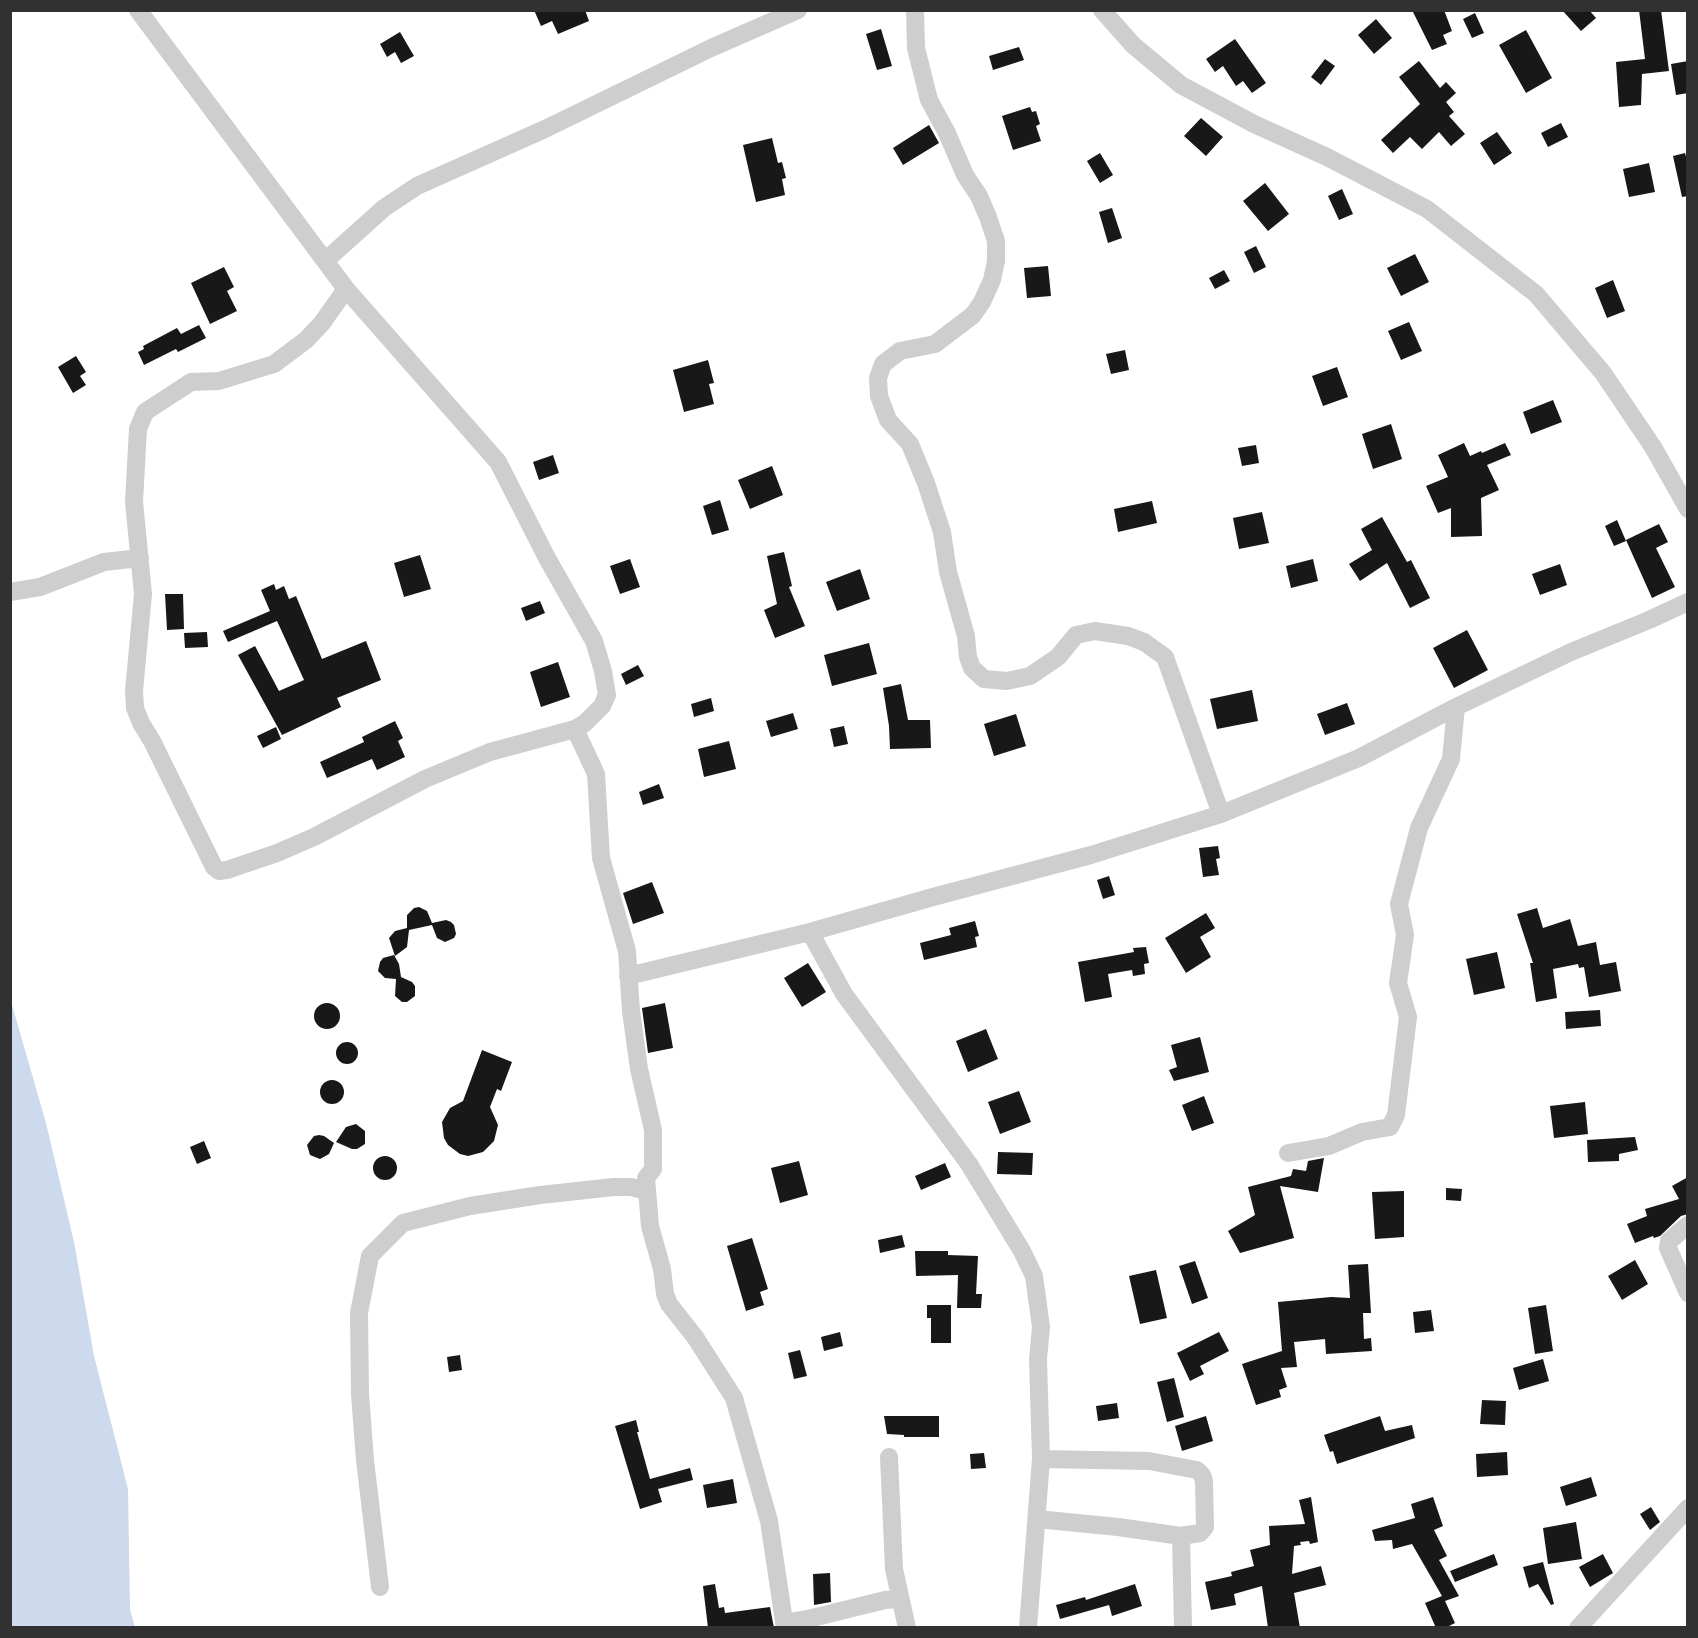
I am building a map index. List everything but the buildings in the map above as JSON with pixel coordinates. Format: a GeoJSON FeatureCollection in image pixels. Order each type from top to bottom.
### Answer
{"type":"FeatureCollection","features":[{"type":"Feature","properties":{"kind":"street"},"geometry":{"type":"LineString","coordinates":[[138,10],[346,289],[498,462],[547,558],[594,641],[607,695],[602,706],[585,723],[575,729],[489,752],[425,779],[314,837],[277,853],[219,871],[214,867],[135,708],[135,671],[143,594],[134,502],[138,429],[145,412],[191,381],[219,381],[274,364],[306,340],[322,323],[346,289]]}},
{"type":"Feature","properties":{"kind":"street"},"geometry":{"type":"LineString","coordinates":[[325,261],[384,208],[417,186],[546,129],[711,48],[798,10]]}},
{"type":"Feature","properties":{"kind":"street"},"geometry":{"type":"LineString","coordinates":[[915,10],[916,48],[929,100],[988,217],[996,241],[996,261],[992,280],[973,315],[935,344],[900,351],[884,363],[878,378],[879,396],[888,420],[910,444],[926,483],[942,532],[948,572],[966,636],[968,657],[972,668],[984,679],[1007,681],[1030,676],[1058,657],[1076,635],[1095,632],[1128,636],[1144,642],[1165,657],[1221,814]]}},
{"type":"Feature","properties":{"kind":"street"},"geometry":{"type":"LineString","coordinates":[[1102,10],[1133,45],[1182,85],[1254,124],[1327,157],[1427,209],[1536,294],[1603,373],[1653,447],[1688,509]]}},
{"type":"Feature","properties":{"kind":"street"},"geometry":{"type":"LineString","coordinates":[[10,592],[40,587],[104,562],[140,558]]}},
{"type":"Feature","properties":{"kind":"street"},"geometry":{"type":"LineString","coordinates":[[628,976],[810,932],[1091,855],[1221,814],[1359,758],[1456,707],[1571,652],[1688,602]]}},
{"type":"Feature","properties":{"kind":"street"},"geometry":{"type":"LineString","coordinates":[[1288,1153],[1329,1146],[1362,1132],[1390,1127],[1396,1115],[1408,1017],[1398,982],[1405,935],[1398,904],[1419,828],[1451,759],[1456,707]]}},
{"type":"Feature","properties":{"kind":"street"},"geometry":{"type":"LineString","coordinates":[[575,729],[596,774],[601,858],[627,951],[639,1069],[654,1130],[653,1169],[646,1178],[650,1226],[660,1260],[665,1293],[669,1304],[695,1337],[734,1398],[769,1521],[785,1625],[885,1600],[899,1599]]}},
{"type":"Feature","properties":{"kind":"street"},"geometry":{"type":"LineString","coordinates":[[810,932],[844,994],[969,1164],[1022,1251],[1034,1276],[1041,1327],[1038,1359],[1041,1459],[1028,1628]]}},
{"type":"Feature","properties":{"kind":"street"},"geometry":{"type":"LineString","coordinates":[[380,1587],[365,1460],[360,1394],[359,1313],[370,1256],[403,1223],[470,1206],[540,1195],[614,1188],[630,1187],[647,1191]]}},
{"type":"Feature","properties":{"kind":"street"},"geometry":{"type":"LineString","coordinates":[[1688,1225],[1669,1241],[1668,1248],[1688,1293]]}},
{"type":"Feature","properties":{"kind":"street"},"geometry":{"type":"LineString","coordinates":[[890,1457],[894,1569],[907,1628]]}},
{"type":"Feature","properties":{"kind":"street"},"geometry":{"type":"LineString","coordinates":[[1036,1519],[1181,1536],[1200,1533],[1205,1527],[1204,1481],[1197,1470],[1149,1461],[1041,1459]]}},
{"type":"Feature","properties":{"kind":"street"},"geometry":{"type":"LineString","coordinates":[[1578,1628],[1688,1508]]}},
{"type":"Feature","properties":{"kind":"street"},"geometry":{"type":"LineString","coordinates":[[1181,1536],[1183,1628]]}},
{"type":"Feature","properties":{"kind":"water"},"geometry":{"type":"Polygon","coordinates":[[[10,998],[46,1123],[74,1242],[94,1356],[128,1489],[130,1610],[135,1627],[11,1627],[10,998]]]}}]}
